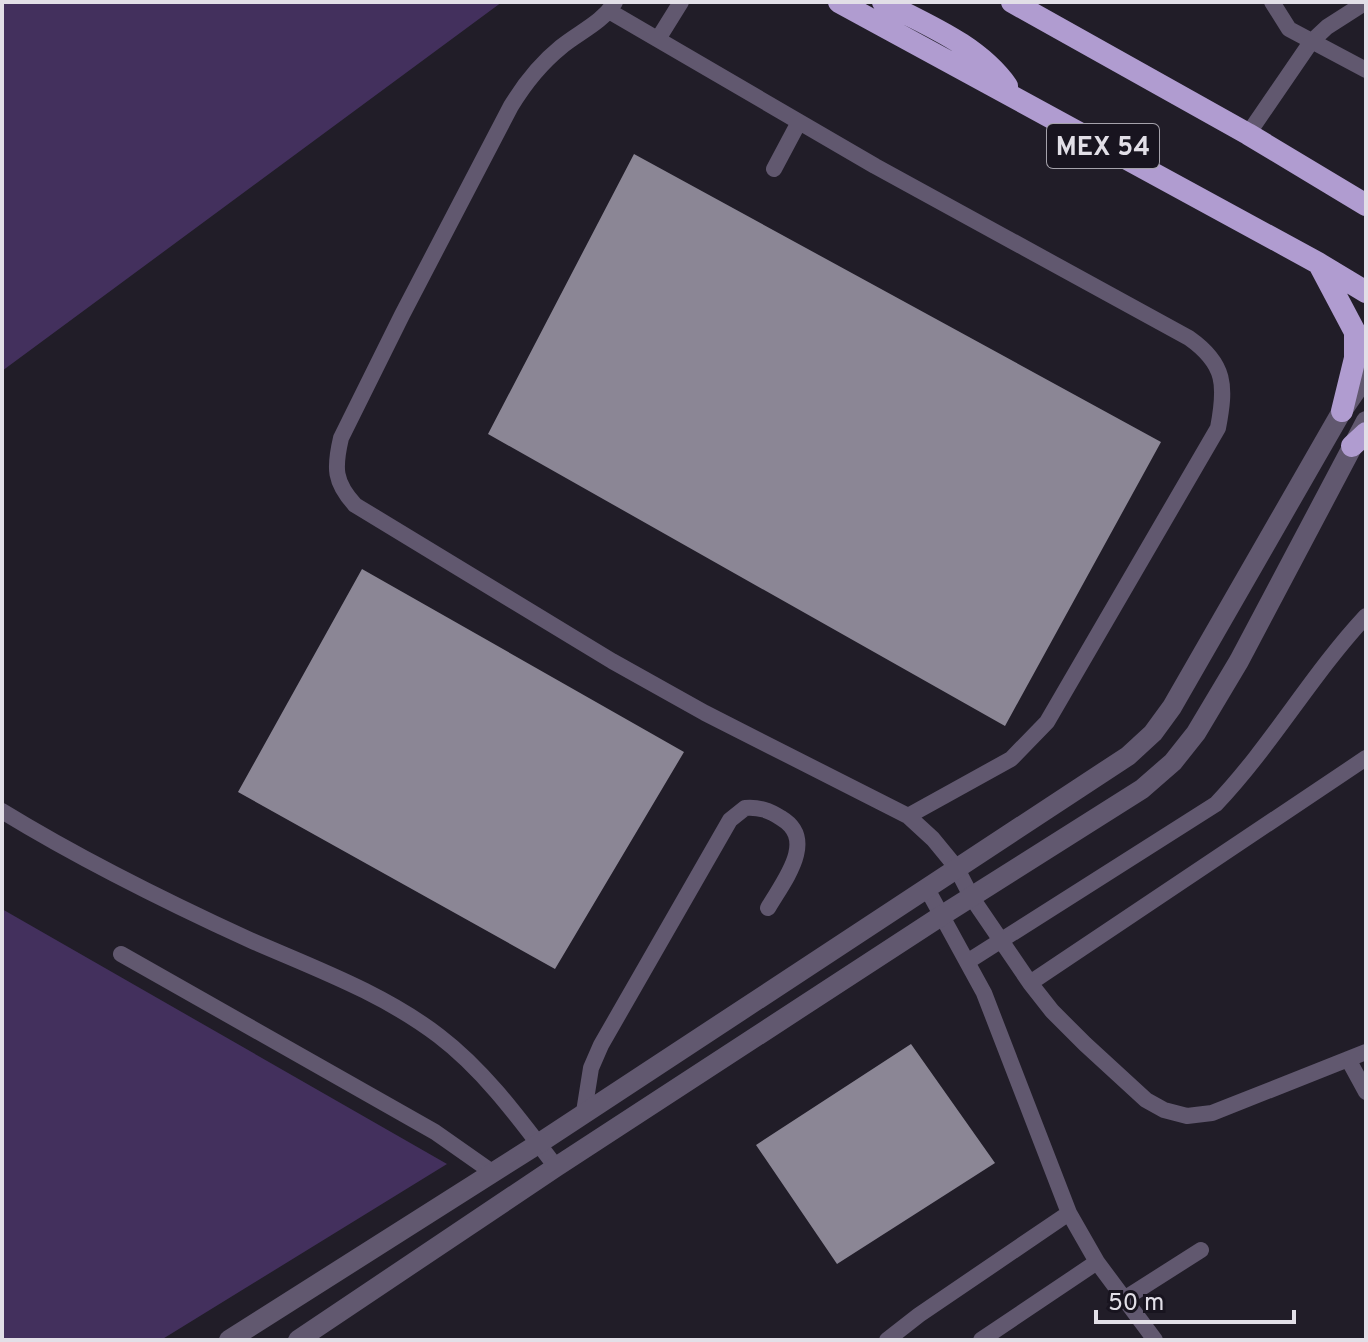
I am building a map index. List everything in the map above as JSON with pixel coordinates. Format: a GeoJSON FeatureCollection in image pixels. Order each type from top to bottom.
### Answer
{"type":"FeatureCollection","features":[{"type":"Feature","properties":{"kind":"highway","name":"MEX 54"},"geometry":{"type":"LineString","coordinates":[[839,2],[1366,292]]}},
{"type":"Feature","properties":{"kind":"highway"},"geometry":{"type":"LineString","coordinates":[[883,2],[960,42],[1000,76],[1015,98]]}},
{"type":"Feature","properties":{"kind":"highway","name":"MEX 54"},"geometry":{"type":"LineString","coordinates":[[1012,2],[1248,134],[1366,205]]}},
{"type":"Feature","properties":{"kind":"highway"},"geometry":{"type":"LineString","coordinates":[[1321,178],[1366,223]]}},
{"type":"Feature","properties":{"kind":"highway"},"geometry":{"type":"LineString","coordinates":[[1318,263],[1355,332],[1355,358],[1342,411]]}},
{"type":"Feature","properties":{"kind":"street"},"geometry":{"type":"LineString","coordinates":[[229,1340],[538,1144],[1128,756],[1153,733],[1172,707],[1342,411],[1366,376]]}},
{"type":"Feature","properties":{"kind":"street"},"geometry":{"type":"LineString","coordinates":[[298,1340],[556,1167],[1142,789],[1173,762],[1196,733],[1239,661],[1366,421]]}},
{"type":"Feature","properties":{"kind":"lane"},"geometry":{"type":"LineString","coordinates":[[658,39],[681,2]]}},
{"type":"Feature","properties":{"kind":"lane"},"geometry":{"type":"LineString","coordinates":[[1272,2],[1289,29],[1366,70]]}},
{"type":"Feature","properties":{"kind":"lane"},"geometry":{"type":"LineString","coordinates":[[1248,134],[1311,42],[1327,27],[1366,2]]}},
{"type":"Feature","properties":{"kind":"lane"},"geometry":{"type":"LineString","coordinates":[[908,816],[1011,759],[1047,722],[1218,428],[1223,389],[1218,369],[1208,352],[1189,338],[875,166],[658,39],[612,6],[563,45],[530,77],[511,106],[341,438],[337,474],[342,490],[355,505],[612,661],[705,713],[908,816],[956,867],[1000,942],[1052,1011],[1146,1100],[1164,1110],[1187,1116],[1212,1113],[1366,1052]]}},
{"type":"Feature","properties":{"kind":"lane"},"geometry":{"type":"LineString","coordinates":[[774,169],[799,122]]}},
{"type":"Feature","properties":{"kind":"lane"},"geometry":{"type":"LineString","coordinates":[[967,962],[1216,804],[1247,770],[1324,665],[1366,616]]}},
{"type":"Feature","properties":{"kind":"lane"},"geometry":{"type":"LineString","coordinates":[[1030,983],[1366,758]]}},
{"type":"Feature","properties":{"kind":"lane"},"geometry":{"type":"LineString","coordinates":[[584,1112],[591,1068],[606,1033],[730,820],[745,808],[769,810],[795,830],[798,854],[768,908]]}},
{"type":"Feature","properties":{"kind":"lane"},"geometry":{"type":"LineString","coordinates":[[2,811],[183,909],[369,994],[410,1016],[440,1036],[473,1065],[556,1167]]}},
{"type":"Feature","properties":{"kind":"lane"},"geometry":{"type":"LineString","coordinates":[[926,887],[984,993],[1069,1213],[1097,1262],[1155,1340]]}},
{"type":"Feature","properties":{"kind":"lane"},"geometry":{"type":"LineString","coordinates":[[121,954],[435,1132],[492,1172]]}},
{"type":"Feature","properties":{"kind":"lane"},"geometry":{"type":"LineString","coordinates":[[1348,1059],[1366,1092]]}},
{"type":"Feature","properties":{"kind":"lane"},"geometry":{"type":"LineString","coordinates":[[887,1340],[1069,1213]]}},
{"type":"Feature","properties":{"kind":"lane"},"geometry":{"type":"LineString","coordinates":[[1124,1299],[1201,1250]]}},
{"type":"Feature","properties":{"kind":"lane"},"geometry":{"type":"LineString","coordinates":[[981,1340],[1097,1262]]}},
{"type":"Feature","properties":{"kind":"shaded area"},"geometry":{"type":"Polygon","coordinates":[[[2,2],[502,2],[2,371],[2,2]]]}},
{"type":"Feature","properties":{"kind":"shaded area"},"geometry":{"type":"Polygon","coordinates":[[[2,909],[447,1164],[161,1340],[2,1340],[2,909]]]}},
{"type":"Feature","properties":{"kind":"building"},"geometry":{"type":"Polygon","coordinates":[[[634,154],[1161,442],[1005,726],[488,434],[634,154]]]}},
{"type":"Feature","properties":{"kind":"building"},"geometry":{"type":"Polygon","coordinates":[[[362,569],[684,752],[555,969],[238,792],[362,569]]]}},
{"type":"Feature","properties":{"kind":"building"},"geometry":{"type":"Polygon","coordinates":[[[911,1044],[995,1163],[837,1264],[756,1145],[911,1044]]]}}]}
